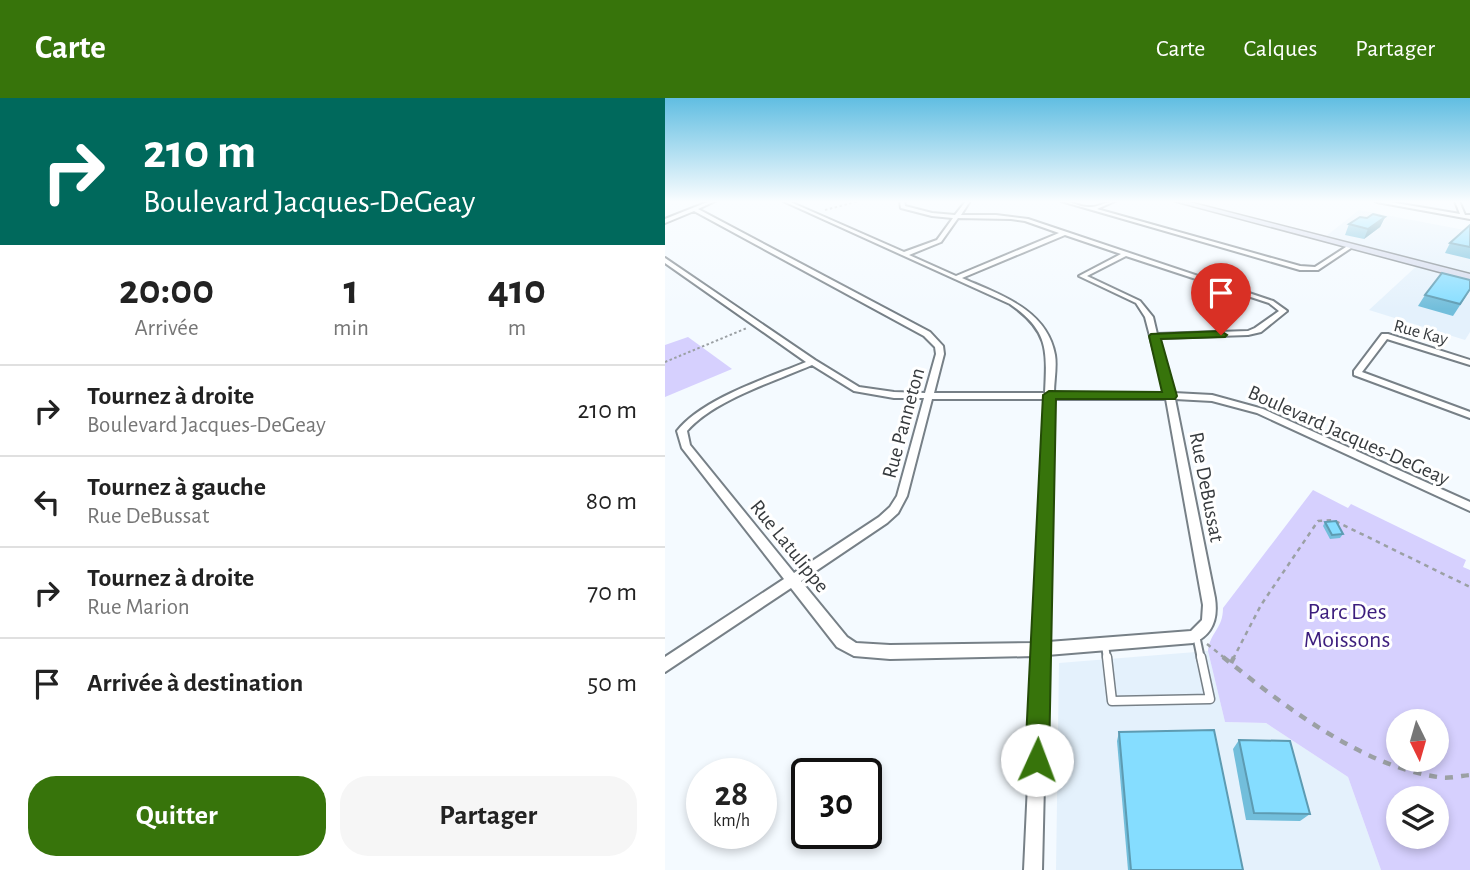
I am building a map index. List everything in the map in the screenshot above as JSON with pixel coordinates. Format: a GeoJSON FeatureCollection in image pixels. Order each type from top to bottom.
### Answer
{"type":"FeatureCollection","features":[{"type":"Feature","properties":{"kind":"main road"},"geometry":{"type":"LineString","coordinates":[[1316,237],[1470,277]]}},
{"type":"Feature","properties":{"kind":"street","name":"Rue Panneton"},"geometry":{"type":"LineString","coordinates":[[665,665],[857,538],[894,510],[902,496],[940,354],[939,346],[931,336],[747,237]]}},
{"type":"Feature","properties":{"kind":"street"},"geometry":{"type":"LineString","coordinates":[[866,237],[1012,303],[1031,316],[1042,328],[1051,356],[1033,870]]}},
{"type":"Feature","properties":{"kind":"street"},"geometry":{"type":"LineString","coordinates":[[905,254],[939,241],[942,237]]}},
{"type":"Feature","properties":{"kind":"street"},"geometry":{"type":"LineString","coordinates":[[956,278],[1054,237]]}},
{"type":"Feature","properties":{"kind":"street"},"geometry":{"type":"LineString","coordinates":[[1077,237],[1271,302],[1283,311],[1258,330],[1248,333],[1155,336]]}},
{"type":"Feature","properties":{"kind":"street"},"geometry":{"type":"LineString","coordinates":[[1192,237],[1307,269],[1316,268],[1350,246]]}},
{"type":"Feature","properties":{"kind":"street","name":"Rue DeBussat"},"geometry":{"type":"LineString","coordinates":[[1127,253],[1082,276],[1138,303],[1147,311],[1155,336],[1170,396],[1212,616],[1206,628],[1196,635]]}},
{"type":"Feature","properties":{"kind":"street","name":"Boulevard Jacques-DeGeay"},"geometry":{"type":"LineString","coordinates":[[665,260],[812,362],[857,389],[894,395],[929,396],[1212,398],[1260,411],[1470,507]]}},
{"type":"Feature","properties":{"kind":"street","name":"Rue Kay"},"geometry":{"type":"LineString","coordinates":[[1470,363],[1385,336],[1357,373],[1470,415]]}},
{"type":"Feature","properties":{"kind":"street","name":"Rue Latulippe"},"geometry":{"type":"LineString","coordinates":[[812,362],[709,410],[687,423],[682,431],[685,446],[791,580],[842,642],[854,649],[890,652],[1041,649]]}},
{"type":"Feature","properties":{"kind":"street"},"geometry":{"type":"LineString","coordinates":[[1041,649],[1185,639],[1196,635]]}},
{"type":"Feature","properties":{"kind":"lane"},"geometry":{"type":"LineString","coordinates":[[1105,645],[1112,701],[1210,699],[1196,635]]}},
{"type":"Feature","properties":{"kind":"path"},"geometry":{"type":"LineString","coordinates":[[665,362],[757,324]]}},
{"type":"Feature","properties":{"kind":"path"},"geometry":{"type":"LineString","coordinates":[[1231,663],[1261,605],[1318,520],[1333,520],[1470,587]]}},
{"type":"Feature","properties":{"kind":"path"},"geometry":{"type":"LineString","coordinates":[[1196,635],[1264,690],[1375,757],[1432,777],[1470,775]]}},
{"type":"Feature","properties":{"kind":"shaded area"},"geometry":{"type":"Polygon","coordinates":[[[1325,237],[1470,237],[1470,332],[1465,340],[1369,310],[1420,263],[1325,237]]]}},
{"type":"Feature","properties":{"kind":"shaded area"},"geometry":{"type":"Polygon","coordinates":[[[1208,651],[1225,722],[1266,723],[1348,777],[1381,870],[1056,870],[1059,663],[1208,651]]]}},
{"type":"Feature","properties":{"kind":"green space"},"geometry":{"type":"Polygon","coordinates":[[[688,337],[732,369],[665,397],[665,345],[688,337]]]}},
{"type":"Feature","properties":{"kind":"green space","name":"Parc Des Moissons"},"geometry":{"type":"Polygon","coordinates":[[[1313,490],[1348,508],[1351,504],[1466,560],[1463,567],[1470,570],[1470,870],[1381,870],[1348,777],[1266,723],[1225,722],[1208,651],[1223,608],[1313,490]]]}},
{"type":"Feature","properties":{"kind":"building"},"geometry":{"type":"Polygon","coordinates":[[[1457,237],[1470,237],[1470,247],[1450,243],[1457,237]]]}},
{"type":"Feature","properties":{"kind":"building"},"geometry":{"type":"Polygon","coordinates":[[[1442,273],[1470,280],[1470,289],[1460,304],[1425,295],[1442,273]]]}},
{"type":"Feature","properties":{"kind":"building"},"geometry":{"type":"Polygon","coordinates":[[[1336,521],[1343,534],[1332,535],[1325,522],[1336,521]]]}},
{"type":"Feature","properties":{"kind":"building"},"geometry":{"type":"Polygon","coordinates":[[[1214,730],[1243,870],[1131,870],[1119,732],[1214,730]]]}},
{"type":"Feature","properties":{"kind":"building"},"geometry":{"type":"Polygon","coordinates":[[[1239,740],[1290,741],[1310,814],[1254,813],[1239,740]]]}},
{"type":"Feature","properties":{"kind":"route"},"geometry":{"type":"LineString","coordinates":[[1037,760],[1049,395],[1170,396],[1155,336],[1221,335]]}}]}
